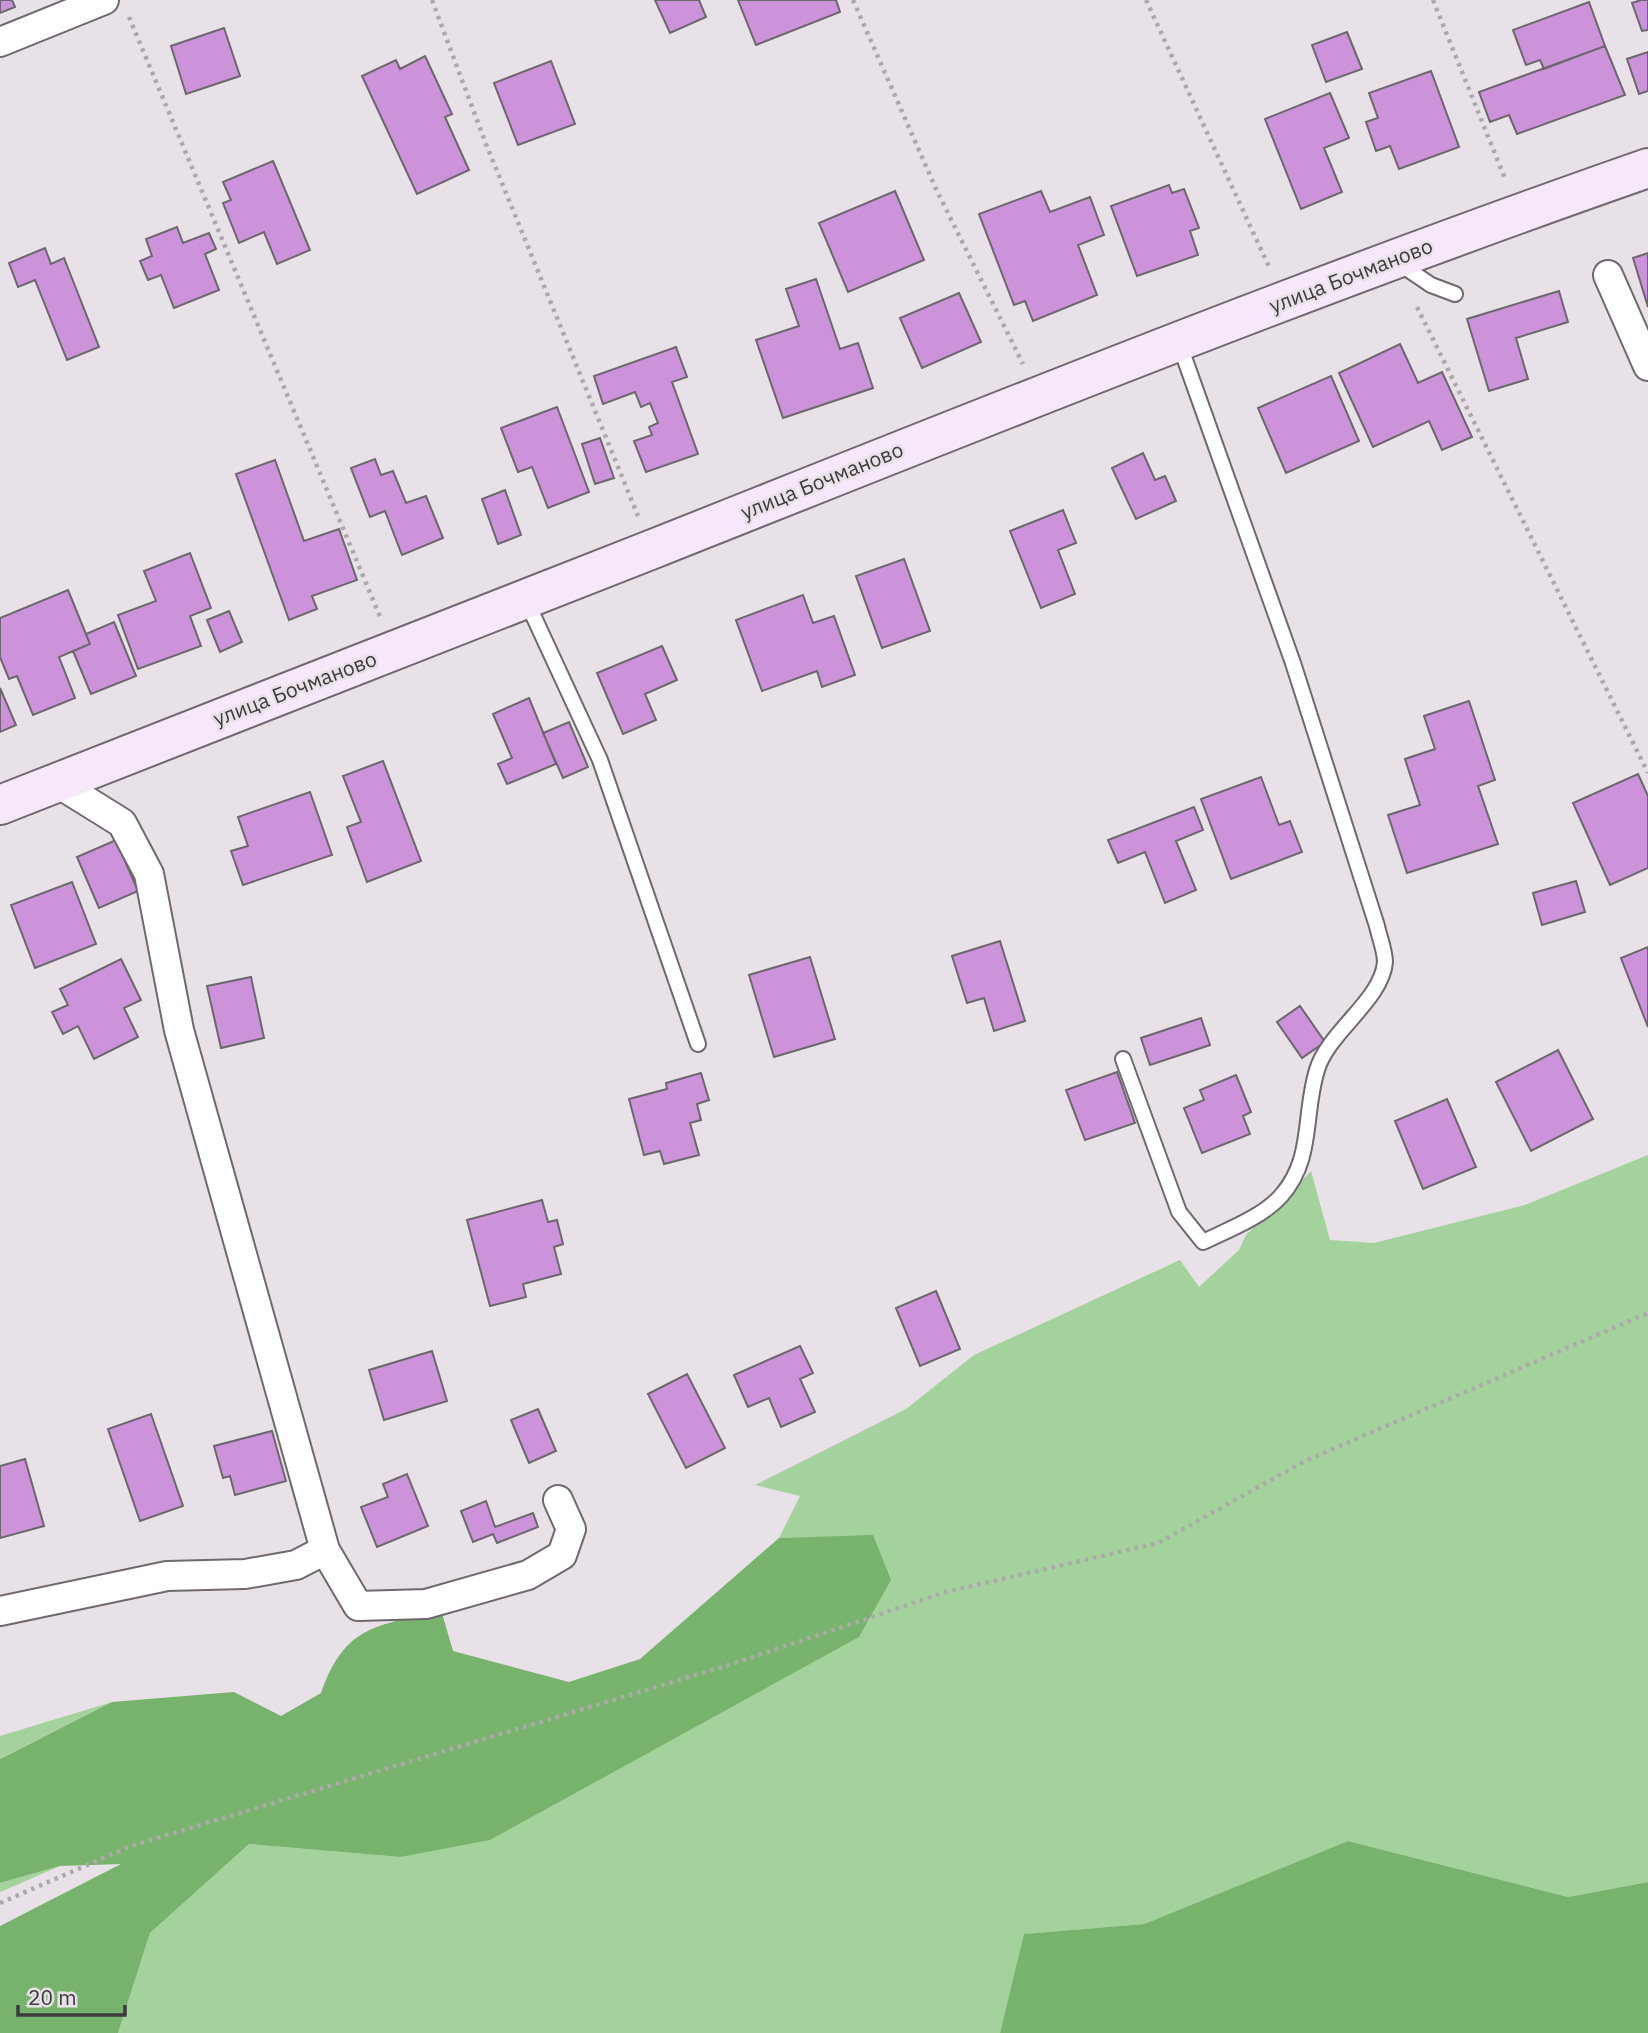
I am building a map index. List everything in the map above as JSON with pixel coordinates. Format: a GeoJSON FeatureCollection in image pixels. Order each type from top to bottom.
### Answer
{"type":"FeatureCollection","features":[{"type":"Feature","properties":{"kind":"main road","name":"улица Бочманово"},"geometry":{"type":"LineString","coordinates":[[0,805],[1038,394],[1518,212],[1648,168]]}},
{"type":"Feature","properties":{"kind":"street"},"geometry":{"type":"LineString","coordinates":[[0,42],[116,6]]}},
{"type":"Feature","properties":{"kind":"street"},"geometry":{"type":"LineString","coordinates":[[1608,275],[1648,366]]}},
{"type":"Feature","properties":{"kind":"street"},"geometry":{"type":"LineString","coordinates":[[57,782],[121,823],[149,874],[179,1030],[325,1550],[358,1606],[426,1604],[528,1575],[562,1555],[570,1529],[558,1500]]}},
{"type":"Feature","properties":{"kind":"street"},"geometry":{"type":"LineString","coordinates":[[0,1611],[167,1576],[245,1574],[296,1565],[325,1550]]}},
{"type":"Feature","properties":{"kind":"lane"},"geometry":{"type":"LineString","coordinates":[[1393,259],[1431,285],[1455,294]]}},
{"type":"Feature","properties":{"kind":"lane"},"geometry":{"type":"LineString","coordinates":[[1123,1059],[1179,1212],[1203,1242],[1238,1226],[1280,1198],[1302,1168],[1317,1067],[1347,1020],[1377,986],[1385,962],[1377,926],[1293,663],[1179,341]]}},
{"type":"Feature","properties":{"kind":"lane"},"geometry":{"type":"LineString","coordinates":[[525,598],[600,760],[698,1044]]}},
{"type":"Feature","properties":{"kind":"path"},"geometry":{"type":"LineString","coordinates":[[432,0],[486,144],[652,549]]}},
{"type":"Feature","properties":{"kind":"path"},"geometry":{"type":"LineString","coordinates":[[853,0],[936,189],[1038,394]]}},
{"type":"Feature","properties":{"kind":"path"},"geometry":{"type":"LineString","coordinates":[[1146,0],[1284,302]]}},
{"type":"Feature","properties":{"kind":"path"},"geometry":{"type":"LineString","coordinates":[[1433,0],[1518,212]]}},
{"type":"Feature","properties":{"kind":"path"},"geometry":{"type":"LineString","coordinates":[[116,6],[394,650]]}},
{"type":"Feature","properties":{"kind":"path"},"geometry":{"type":"LineString","coordinates":[[1393,259],[1648,773]]}},
{"type":"Feature","properties":{"kind":"path"},"geometry":{"type":"LineString","coordinates":[[0,1903],[131,1846],[732,1664],[946,1592],[1158,1543],[1305,1461],[1648,1313]]}},
{"type":"Feature","properties":{"kind":"green space"},"geometry":{"type":"Polygon","coordinates":[[[1648,1155],[1648,1882],[1568,1897],[1348,1841],[1144,1924],[1025,1934],[1000,2033],[118,2033],[150,1933],[249,1844],[400,1857],[873,1536],[779,1538],[800,1496],[755,1485],[906,1409],[974,1355],[1180,1260],[1199,1287],[1239,1250],[1246,1235],[1311,1171],[1330,1240],[1374,1243],[1525,1205],[1648,1155]]]}},
{"type":"Feature","properties":{"kind":"green space"},"geometry":{"type":"Polygon","coordinates":[[[873,1535],[891,1580],[859,1637],[490,1840],[400,1857],[249,1844],[150,1933],[118,2033],[0,2033],[0,1926],[121,1864],[60,1866],[0,1883],[0,1759],[112,1702],[234,1692],[281,1716],[321,1693],[341,1653],[353,1640],[381,1625],[441,1610],[453,1651],[569,1682],[640,1659],[779,1538],[873,1535]]]}},
{"type":"Feature","properties":{"kind":"green space"},"geometry":{"type":"Polygon","coordinates":[[[112,1702],[3,1757],[0,1759],[0,1736],[112,1702]]]}},
{"type":"Feature","properties":{"kind":"green space"},"geometry":{"type":"Polygon","coordinates":[[[1348,1841],[1568,1897],[1648,1882],[1648,2033],[1000,2033],[1024,1934],[1144,1924],[1348,1841]]]}},
{"type":"Feature","properties":{"kind":"green space"},"geometry":{"type":"Polygon","coordinates":[[[60,1866],[5,1890],[0,1892],[0,1883],[60,1866]]]}},
{"type":"Feature","properties":{"kind":"building"},"geometry":{"type":"Polygon","coordinates":[[[0,0],[12,0],[15,7],[0,13],[0,0]]]}},
{"type":"Feature","properties":{"kind":"building"},"geometry":{"type":"Polygon","coordinates":[[[655,0],[699,0],[706,17],[670,33],[655,0]]]}},
{"type":"Feature","properties":{"kind":"building"},"geometry":{"type":"Polygon","coordinates":[[[738,0],[836,0],[840,12],[756,45],[738,0]]]}},
{"type":"Feature","properties":{"kind":"building"},"geometry":{"type":"Polygon","coordinates":[[[1648,0],[1648,30],[1642,31],[1632,3],[1648,0]]]}},
{"type":"Feature","properties":{"kind":"building"},"geometry":{"type":"Polygon","coordinates":[[[1589,2],[1605,46],[1544,69],[1540,60],[1526,65],[1513,30],[1589,2]]]}},
{"type":"Feature","properties":{"kind":"building"},"geometry":{"type":"Polygon","coordinates":[[[224,28],[240,76],[186,94],[171,46],[224,28]]]}},
{"type":"Feature","properties":{"kind":"building"},"geometry":{"type":"Polygon","coordinates":[[[1347,32],[1362,69],[1326,82],[1312,45],[1347,32]]]}},
{"type":"Feature","properties":{"kind":"building"},"geometry":{"type":"Polygon","coordinates":[[[1605,46],[1625,95],[1517,134],[1509,115],[1490,122],[1479,92],[1605,46]]]}},
{"type":"Feature","properties":{"kind":"building"},"geometry":{"type":"Polygon","coordinates":[[[1648,52],[1648,91],[1639,94],[1627,59],[1648,52]]]}},
{"type":"Feature","properties":{"kind":"building"},"geometry":{"type":"Polygon","coordinates":[[[425,56],[452,114],[445,117],[469,170],[417,194],[362,76],[396,60],[400,69],[425,56]]]}},
{"type":"Feature","properties":{"kind":"building"},"geometry":{"type":"Polygon","coordinates":[[[551,61],[575,124],[518,145],[494,83],[551,61]]]}},
{"type":"Feature","properties":{"kind":"building"},"geometry":{"type":"Polygon","coordinates":[[[1431,71],[1459,147],[1399,169],[1390,146],[1376,151],[1366,122],[1378,118],[1369,93],[1431,71]]]}},
{"type":"Feature","properties":{"kind":"building"},"geometry":{"type":"Polygon","coordinates":[[[1330,93],[1349,138],[1324,148],[1342,192],[1301,209],[1265,119],[1330,93]]]}},
{"type":"Feature","properties":{"kind":"building"},"geometry":{"type":"Polygon","coordinates":[[[273,161],[310,250],[277,264],[264,232],[239,243],[223,203],[231,200],[223,182],[273,161]]]}},
{"type":"Feature","properties":{"kind":"building"},"geometry":{"type":"Polygon","coordinates":[[[1169,185],[1172,193],[1184,189],[1199,228],[1190,231],[1198,255],[1137,276],[1111,206],[1169,185]]]}},
{"type":"Feature","properties":{"kind":"building"},"geometry":{"type":"Polygon","coordinates":[[[895,191],[924,260],[848,292],[819,223],[895,191]]]}},
{"type":"Feature","properties":{"kind":"building"},"geometry":{"type":"Polygon","coordinates":[[[1041,191],[1050,212],[1090,197],[1104,235],[1078,245],[1097,295],[1033,321],[1025,301],[1014,305],[979,214],[1041,191]]]}},
{"type":"Feature","properties":{"kind":"building"},"geometry":{"type":"Polygon","coordinates":[[[177,227],[183,243],[209,233],[216,249],[205,254],[219,290],[174,308],[161,275],[148,280],[140,261],[152,256],[146,239],[177,227]]]}},
{"type":"Feature","properties":{"kind":"building"},"geometry":{"type":"Polygon","coordinates":[[[45,248],[51,264],[64,258],[99,347],[67,360],[35,280],[18,287],[9,263],[45,248]]]}},
{"type":"Feature","properties":{"kind":"building"},"geometry":{"type":"Polygon","coordinates":[[[1648,253],[1648,307],[1633,258],[1648,253]]]}},
{"type":"Feature","properties":{"kind":"building"},"geometry":{"type":"Polygon","coordinates":[[[816,279],[840,349],[858,343],[873,388],[783,418],[756,340],[799,326],[786,289],[816,279]]]}},
{"type":"Feature","properties":{"kind":"building"},"geometry":{"type":"Polygon","coordinates":[[[1559,291],[1568,322],[1516,338],[1528,379],[1489,391],[1467,319],[1559,291]]]}},
{"type":"Feature","properties":{"kind":"building"},"geometry":{"type":"Polygon","coordinates":[[[959,293],[981,342],[922,368],[900,318],[959,293]]]}},
{"type":"Feature","properties":{"kind":"building"},"geometry":{"type":"Polygon","coordinates":[[[1400,344],[1418,383],[1442,372],[1472,437],[1442,450],[1429,421],[1373,447],[1339,373],[1400,344]]]}},
{"type":"Feature","properties":{"kind":"building"},"geometry":{"type":"Polygon","coordinates":[[[676,347],[687,377],[672,382],[698,454],[646,472],[634,441],[652,435],[649,427],[658,423],[650,403],[641,407],[635,392],[603,404],[594,376],[676,347]]]}},
{"type":"Feature","properties":{"kind":"building"},"geometry":{"type":"Polygon","coordinates":[[[1331,376],[1359,441],[1286,473],[1258,408],[1331,376]]]}},
{"type":"Feature","properties":{"kind":"building"},"geometry":{"type":"Polygon","coordinates":[[[557,407],[589,492],[548,508],[532,467],[518,472],[501,428],[557,407]]]}},
{"type":"Feature","properties":{"kind":"building"},"geometry":{"type":"Polygon","coordinates":[[[600,438],[614,478],[595,484],[582,444],[600,438]]]}},
{"type":"Feature","properties":{"kind":"building"},"geometry":{"type":"Polygon","coordinates":[[[1143,453],[1155,480],[1165,476],[1176,501],[1136,519],[1112,468],[1143,453]]]}},
{"type":"Feature","properties":{"kind":"building"},"geometry":{"type":"Polygon","coordinates":[[[375,459],[381,475],[393,471],[406,503],[426,496],[443,538],[402,555],[385,511],[370,517],[351,468],[375,459]]]}},
{"type":"Feature","properties":{"kind":"building"},"geometry":{"type":"Polygon","coordinates":[[[275,460],[304,541],[339,529],[357,580],[312,596],[317,609],[289,620],[236,474],[275,460]]]}},
{"type":"Feature","properties":{"kind":"building"},"geometry":{"type":"Polygon","coordinates":[[[505,490],[521,535],[498,544],[482,499],[505,490]]]}},
{"type":"Feature","properties":{"kind":"building"},"geometry":{"type":"Polygon","coordinates":[[[1063,510],[1076,543],[1058,550],[1075,594],[1041,608],[1010,531],[1063,510]]]}},
{"type":"Feature","properties":{"kind":"building"},"geometry":{"type":"Polygon","coordinates":[[[190,553],[211,608],[190,616],[201,646],[138,669],[118,615],[156,601],[144,571],[190,553]]]}},
{"type":"Feature","properties":{"kind":"building"},"geometry":{"type":"Polygon","coordinates":[[[904,559],[930,631],[882,648],[856,576],[904,559]]]}},
{"type":"Feature","properties":{"kind":"building"},"geometry":{"type":"Polygon","coordinates":[[[68,590],[90,644],[59,657],[75,698],[33,715],[17,676],[9,679],[0,657],[0,618],[68,590]]]}},
{"type":"Feature","properties":{"kind":"building"},"geometry":{"type":"Polygon","coordinates":[[[803,595],[813,623],[834,616],[855,675],[822,687],[817,671],[762,691],[736,620],[803,595]]]}},
{"type":"Feature","properties":{"kind":"building"},"geometry":{"type":"Polygon","coordinates":[[[229,611],[242,642],[220,652],[207,620],[229,611]]]}},
{"type":"Feature","properties":{"kind":"building"},"geometry":{"type":"Polygon","coordinates":[[[114,622],[136,676],[91,694],[73,651],[90,644],[86,634],[114,622]]]}},
{"type":"Feature","properties":{"kind":"building"},"geometry":{"type":"Polygon","coordinates":[[[662,646],[677,680],[645,694],[656,720],[623,734],[597,673],[662,646]]]}},
{"type":"Feature","properties":{"kind":"building"},"geometry":{"type":"Polygon","coordinates":[[[0,688],[16,725],[0,732],[0,688]]]}},
{"type":"Feature","properties":{"kind":"building"},"geometry":{"type":"Polygon","coordinates":[[[529,698],[556,764],[507,784],[498,764],[512,758],[493,714],[529,698]]]}},
{"type":"Feature","properties":{"kind":"building"},"geometry":{"type":"Polygon","coordinates":[[[1469,701],[1495,780],[1478,786],[1498,844],[1407,873],[1388,815],[1420,805],[1405,759],[1435,749],[1424,716],[1469,701]]]}},
{"type":"Feature","properties":{"kind":"building"},"geometry":{"type":"Polygon","coordinates":[[[569,722],[588,767],[563,778],[543,733],[569,722]]]}},
{"type":"Feature","properties":{"kind":"building"},"geometry":{"type":"Polygon","coordinates":[[[383,761],[421,861],[367,882],[347,827],[361,822],[343,776],[383,761]]]}},
{"type":"Feature","properties":{"kind":"building"},"geometry":{"type":"Polygon","coordinates":[[[1638,774],[1648,796],[1648,868],[1610,885],[1573,803],[1638,774]]]}},
{"type":"Feature","properties":{"kind":"building"},"geometry":{"type":"Polygon","coordinates":[[[1261,777],[1279,825],[1290,821],[1302,852],[1231,879],[1201,799],[1261,777]]]}},
{"type":"Feature","properties":{"kind":"building"},"geometry":{"type":"Polygon","coordinates":[[[310,792],[332,855],[243,885],[231,851],[248,846],[238,817],[310,792]]]}},
{"type":"Feature","properties":{"kind":"building"},"geometry":{"type":"Polygon","coordinates":[[[1194,807],[1203,830],[1176,841],[1196,890],[1165,903],[1145,852],[1118,863],[1108,840],[1194,807]]]}},
{"type":"Feature","properties":{"kind":"building"},"geometry":{"type":"Polygon","coordinates":[[[116,840],[138,891],[99,908],[77,857],[116,840]]]}},
{"type":"Feature","properties":{"kind":"building"},"geometry":{"type":"Polygon","coordinates":[[[1576,881],[1585,912],[1542,925],[1533,893],[1576,881]]]}},
{"type":"Feature","properties":{"kind":"building"},"geometry":{"type":"Polygon","coordinates":[[[72,882],[96,944],[35,968],[11,905],[72,882]]]}},
{"type":"Feature","properties":{"kind":"building"},"geometry":{"type":"Polygon","coordinates":[[[1000,941],[1025,1021],[994,1031],[984,998],[967,1003],[952,956],[1000,941]]]}},
{"type":"Feature","properties":{"kind":"building"},"geometry":{"type":"Polygon","coordinates":[[[1648,947],[1648,1027],[1621,958],[1648,947]]]}},
{"type":"Feature","properties":{"kind":"building"},"geometry":{"type":"Polygon","coordinates":[[[810,957],[835,1039],[774,1057],[749,975],[810,957]]]}},
{"type":"Feature","properties":{"kind":"building"},"geometry":{"type":"Polygon","coordinates":[[[121,959],[141,1000],[124,1008],[138,1037],[94,1059],[78,1026],[63,1034],[52,1012],[68,1005],[60,989],[121,959]]]}},
{"type":"Feature","properties":{"kind":"building"},"geometry":{"type":"Polygon","coordinates":[[[251,977],[264,1038],[221,1048],[207,986],[251,977]]]}},
{"type":"Feature","properties":{"kind":"building"},"geometry":{"type":"Polygon","coordinates":[[[1300,1006],[1325,1042],[1302,1058],[1277,1022],[1300,1006]]]}},
{"type":"Feature","properties":{"kind":"building"},"geometry":{"type":"Polygon","coordinates":[[[1201,1018],[1210,1045],[1150,1065],[1141,1038],[1201,1018]]]}},
{"type":"Feature","properties":{"kind":"building"},"geometry":{"type":"Polygon","coordinates":[[[1558,1050],[1593,1119],[1531,1151],[1496,1082],[1558,1050]]]}},
{"type":"Feature","properties":{"kind":"building"},"geometry":{"type":"Polygon","coordinates":[[[1117,1072],[1135,1123],[1085,1140],[1066,1090],[1117,1072]]]}},
{"type":"Feature","properties":{"kind":"building"},"geometry":{"type":"Polygon","coordinates":[[[701,1073],[709,1100],[697,1104],[701,1120],[690,1123],[699,1155],[664,1164],[660,1151],[644,1155],[629,1099],[667,1089],[666,1083],[701,1073]]]}},
{"type":"Feature","properties":{"kind":"building"},"geometry":{"type":"Polygon","coordinates":[[[1236,1075],[1251,1112],[1243,1116],[1250,1134],[1202,1153],[1184,1108],[1204,1100],[1200,1090],[1236,1075]]]}},
{"type":"Feature","properties":{"kind":"building"},"geometry":{"type":"Polygon","coordinates":[[[1447,1099],[1476,1167],[1423,1189],[1395,1121],[1447,1099]]]}},
{"type":"Feature","properties":{"kind":"building"},"geometry":{"type":"Polygon","coordinates":[[[542,1200],[548,1222],[557,1220],[563,1244],[554,1247],[561,1274],[523,1284],[526,1297],[490,1306],[467,1220],[542,1200]]]}},
{"type":"Feature","properties":{"kind":"building"},"geometry":{"type":"Polygon","coordinates":[[[936,1291],[960,1349],[920,1366],[896,1308],[936,1291]]]}},
{"type":"Feature","properties":{"kind":"building"},"geometry":{"type":"Polygon","coordinates":[[[800,1346],[813,1373],[800,1379],[815,1412],[781,1427],[769,1398],[748,1407],[734,1375],[800,1346]]]}},
{"type":"Feature","properties":{"kind":"building"},"geometry":{"type":"Polygon","coordinates":[[[432,1351],[447,1401],[384,1420],[369,1370],[432,1351]]]}},
{"type":"Feature","properties":{"kind":"building"},"geometry":{"type":"Polygon","coordinates":[[[687,1374],[725,1448],[686,1468],[648,1394],[687,1374]]]}},
{"type":"Feature","properties":{"kind":"building"},"geometry":{"type":"Polygon","coordinates":[[[538,1409],[556,1451],[529,1463],[511,1420],[538,1409]]]}},
{"type":"Feature","properties":{"kind":"building"},"geometry":{"type":"Polygon","coordinates":[[[151,1414],[183,1506],[140,1521],[108,1429],[151,1414]]]}},
{"type":"Feature","properties":{"kind":"building"},"geometry":{"type":"Polygon","coordinates":[[[272,1431],[286,1481],[235,1495],[230,1476],[223,1478],[214,1446],[272,1431]]]}},
{"type":"Feature","properties":{"kind":"building"},"geometry":{"type":"Polygon","coordinates":[[[25,1459],[44,1526],[0,1538],[0,1466],[25,1459]]]}},
{"type":"Feature","properties":{"kind":"building"},"geometry":{"type":"Polygon","coordinates":[[[407,1474],[428,1526],[377,1547],[361,1507],[388,1497],[383,1484],[407,1474]]]}},
{"type":"Feature","properties":{"kind":"building"},"geometry":{"type":"Polygon","coordinates":[[[486,1501],[495,1527],[533,1513],[538,1527],[497,1543],[493,1534],[473,1542],[461,1511],[486,1501]]]}}]}
